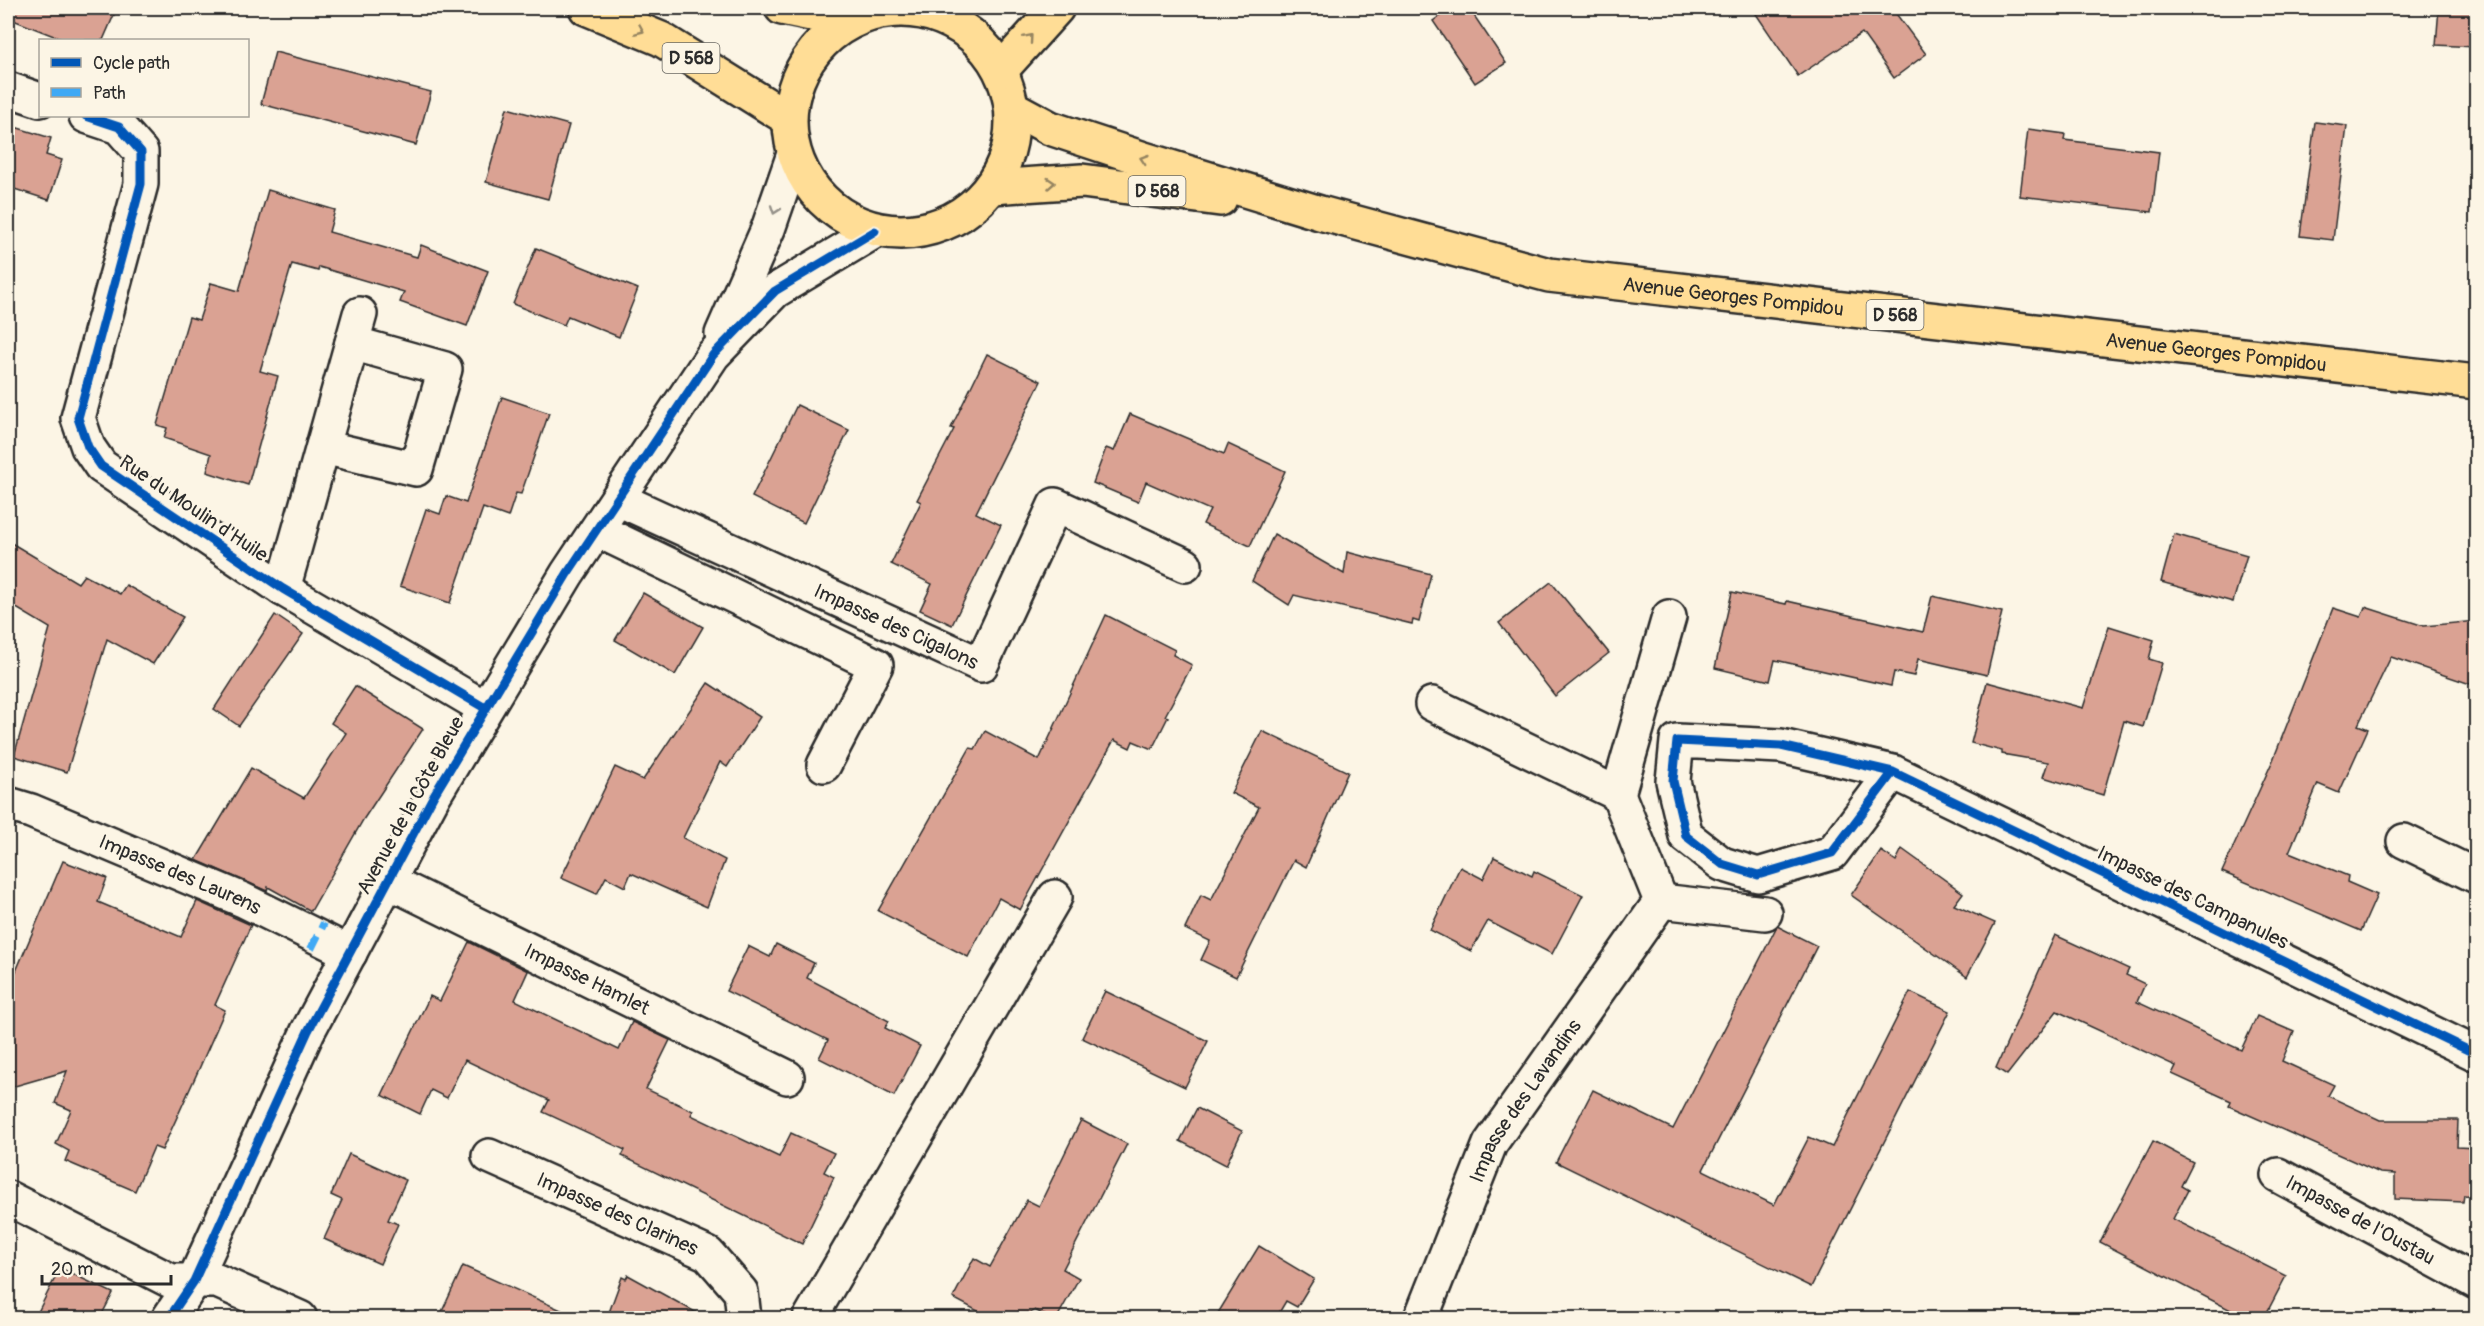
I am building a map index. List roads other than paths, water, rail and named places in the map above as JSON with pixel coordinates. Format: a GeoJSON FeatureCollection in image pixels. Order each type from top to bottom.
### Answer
{"type":"FeatureCollection","features":[{"type":"Feature","properties":{"kind":"main road","name":"D 568"},"geometry":{"type":"LineString","coordinates":[[586,8],[661,39],[789,119]]}},
{"type":"Feature","properties":{"kind":"main road"},"geometry":{"type":"LineString","coordinates":[[782,8],[850,22]]}},
{"type":"Feature","properties":{"kind":"main road"},"geometry":{"type":"LineString","coordinates":[[1001,70],[1057,8]]}},
{"type":"Feature","properties":{"kind":"main road"},"geometry":{"type":"LineString","coordinates":[[918,9],[948,20],[979,41],[1001,70],[1013,108],[1010,147],[992,187],[960,216],[918,232],[875,231],[834,212],[810,186],[794,154],[789,119],[797,80],[819,47],[850,22],[880,12],[918,9]]}},
{"type":"Feature","properties":{"kind":"main road","name":"Avenue Georges Pompidou"},"geometry":{"type":"LineString","coordinates":[[1013,108],[1050,128],[1144,159],[1320,213],[1548,275],[2476,382]]}},
{"type":"Feature","properties":{"kind":"main road","name":"Avenue Georges Pompidou"},"geometry":{"type":"LineString","coordinates":[[992,187],[1082,181],[1320,213]]}},
{"type":"Feature","properties":{"kind":"street"},"geometry":{"type":"LineString","coordinates":[[8,89],[39,100]]}},
{"type":"Feature","properties":{"kind":"street","name":"Rue du Moulin d'Huile"},"geometry":{"type":"LineString","coordinates":[[89,117],[119,127],[141,152],[141,184],[78,418],[88,447],[101,466],[283,589],[485,708]]}},
{"type":"Feature","properties":{"kind":"street","name":"Avenue de la Côte Bleue"},"geometry":{"type":"LineString","coordinates":[[169,1318],[194,1281],[308,1031],[434,795],[485,708],[597,530],[713,355],[768,229],[794,154]]}},
{"type":"Feature","properties":{"kind":"street","name":"Avenue de la Côte Bleue"},"geometry":{"type":"LineString","coordinates":[[713,355],[775,291],[875,231]]}},
{"type":"Feature","properties":{"kind":"street"},"geometry":{"type":"LineString","coordinates":[[283,589],[356,329],[445,369],[416,469],[323,447]]}},
{"type":"Feature","properties":{"kind":"street","name":"Impasse des Cigalons"},"geometry":{"type":"LineString","coordinates":[[618,499],[981,665],[1055,505],[1185,565]]}},
{"type":"Feature","properties":{"kind":"street"},"geometry":{"type":"LineString","coordinates":[[597,530],[876,665],[824,765]]}},
{"type":"Feature","properties":{"kind":"street"},"geometry":{"type":"LineString","coordinates":[[1669,617],[1618,794],[1660,901],[1765,913]]}},
{"type":"Feature","properties":{"kind":"street"},"geometry":{"type":"LineString","coordinates":[[1432,704],[1618,794]]}},
{"type":"Feature","properties":{"kind":"street","name":"Impasse des Campanules"},"geometry":{"type":"LineString","coordinates":[[1893,772],[1832,853],[1758,875],[1722,864],[1686,836],[1672,781],[1677,741],[1780,746],[1893,772],[2476,1054]]}},
{"type":"Feature","properties":{"kind":"street","name":"Impasse des Laurens"},"geometry":{"type":"LineString","coordinates":[[8,804],[31,811],[243,900],[350,953]]}},
{"type":"Feature","properties":{"kind":"street"},"geometry":{"type":"LineString","coordinates":[[2404,842],[2476,876]]}},
{"type":"Feature","properties":{"kind":"street","name":"Impasse Hamlet"},"geometry":{"type":"LineString","coordinates":[[388,881],[788,1077]]}},
{"type":"Feature","properties":{"kind":"street"},"geometry":{"type":"LineString","coordinates":[[810,1318],[1055,897]]}},
{"type":"Feature","properties":{"kind":"street","name":"Impasse des Lavandins"},"geometry":{"type":"LineString","coordinates":[[1421,1318],[1490,1144],[1660,901]]}},
{"type":"Feature","properties":{"kind":"street","name":"Impasse des Clarines"},"geometry":{"type":"LineString","coordinates":[[489,1156],[708,1254],[741,1292],[744,1318]]}},
{"type":"Feature","properties":{"kind":"street","name":"Impasse de l'Oustau"},"geometry":{"type":"LineString","coordinates":[[2278,1175],[2476,1282]]}},
{"type":"Feature","properties":{"kind":"street"},"geometry":{"type":"LineString","coordinates":[[8,1198],[171,1281],[217,1281],[300,1318]]}}]}
